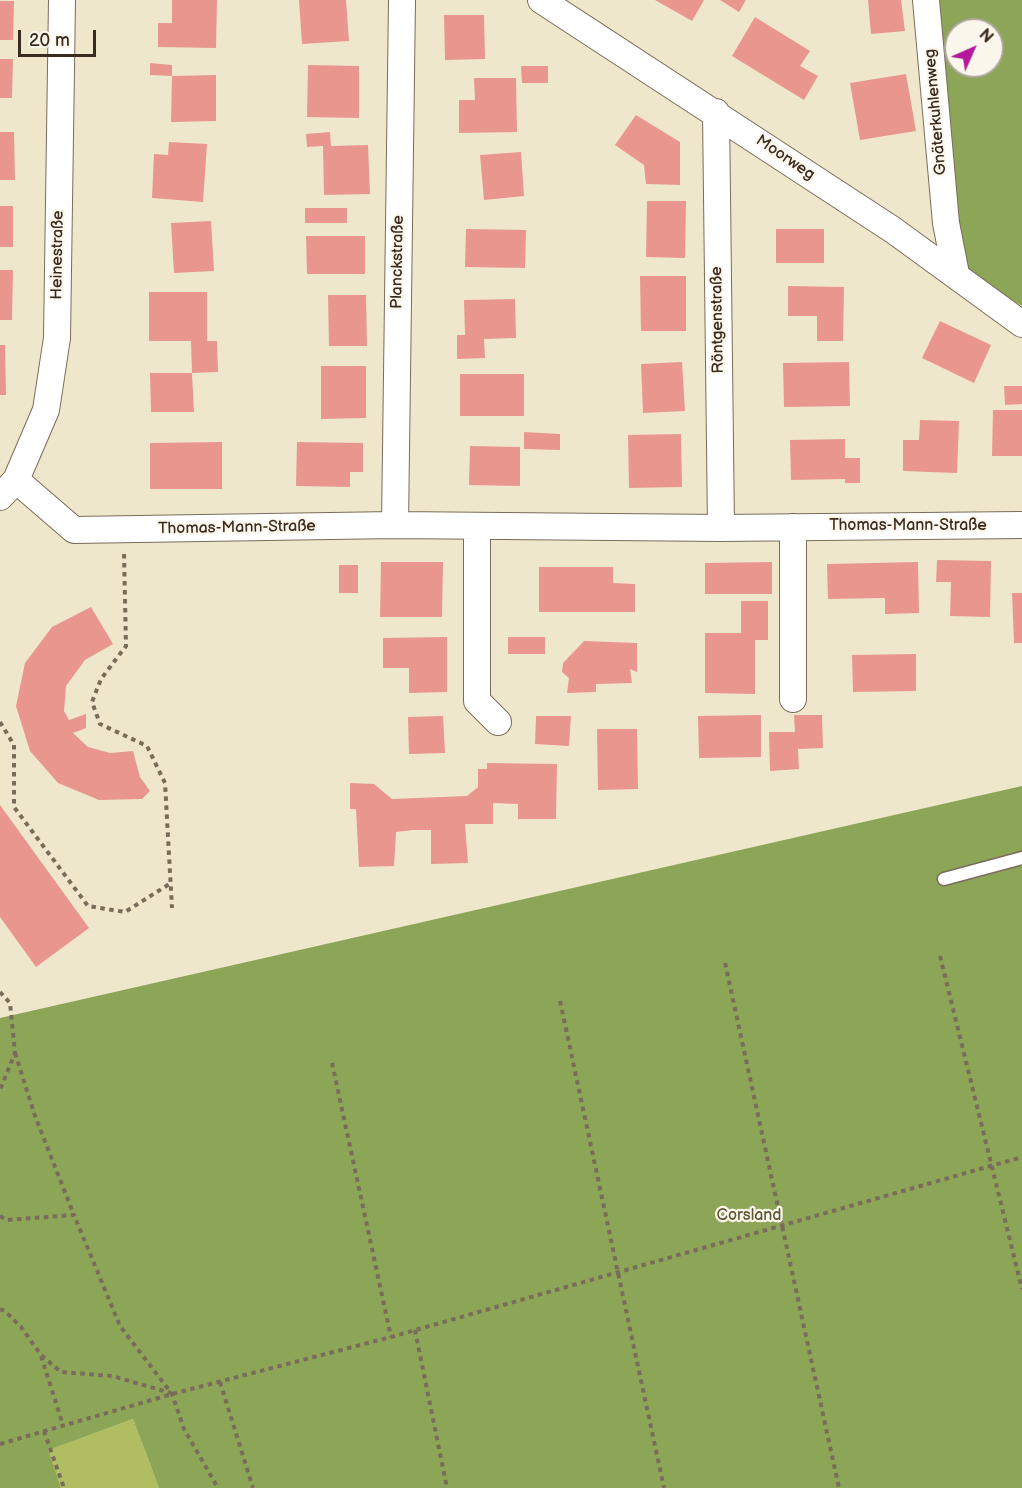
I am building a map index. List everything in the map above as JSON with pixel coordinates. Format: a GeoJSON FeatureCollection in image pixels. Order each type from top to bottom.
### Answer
{"type":"FeatureCollection","features":[{"type":"Feature","properties":{"kind":"street","name":"Heinestraße"},"geometry":{"type":"LineString","coordinates":[[8,489],[46,410],[57,338],[63,0]]}},
{"type":"Feature","properties":{"kind":"street","name":"Planckstraße"},"geometry":{"type":"LineString","coordinates":[[395,525],[402,0]]}},
{"type":"Feature","properties":{"kind":"street","name":"Moorweg"},"geometry":{"type":"LineString","coordinates":[[541,0],[716,112],[918,248],[1022,324]]}},
{"type":"Feature","properties":{"kind":"street","name":"Gnäterkuhlenweg"},"geometry":{"type":"LineString","coordinates":[[926,0],[946,223],[956,274]]}},
{"type":"Feature","properties":{"kind":"street","name":"Röntgenstraße"},"geometry":{"type":"LineString","coordinates":[[716,112],[721,528]]}},
{"type":"Feature","properties":{"kind":"street"},"geometry":{"type":"LineString","coordinates":[[918,248],[946,223]]}},
{"type":"Feature","properties":{"kind":"street","name":"Thomas-Mann-Straße"},"geometry":{"type":"LineString","coordinates":[[8,489],[74,530],[395,525],[721,528],[1022,525]]}},
{"type":"Feature","properties":{"kind":"street"},"geometry":{"type":"LineString","coordinates":[[477,526],[477,701],[498,722]]}},
{"type":"Feature","properties":{"kind":"street"},"geometry":{"type":"LineString","coordinates":[[793,699],[794,527]]}},
{"type":"Feature","properties":{"kind":"lane"},"geometry":{"type":"LineString","coordinates":[[944,879],[1022,858]]}},
{"type":"Feature","properties":{"kind":"path"},"geometry":{"type":"LineString","coordinates":[[124,529],[126,646],[101,680],[92,702],[100,724],[147,746],[165,783],[172,908]]}},
{"type":"Feature","properties":{"kind":"path"},"geometry":{"type":"LineString","coordinates":[[0,722],[14,745],[14,807],[88,906],[125,912],[171,883]]}},
{"type":"Feature","properties":{"kind":"path"},"geometry":{"type":"LineString","coordinates":[[940,956],[1022,1289]]}},
{"type":"Feature","properties":{"kind":"path"},"geometry":{"type":"LineString","coordinates":[[725,963],[839,1488]]}},
{"type":"Feature","properties":{"kind":"path"},"geometry":{"type":"LineString","coordinates":[[0,992],[10,1003],[15,1053],[34,1116],[120,1326],[172,1394],[184,1429],[218,1488]]}},
{"type":"Feature","properties":{"kind":"path"},"geometry":{"type":"LineString","coordinates":[[560,1001],[664,1488]]}},
{"type":"Feature","properties":{"kind":"path"},"geometry":{"type":"LineString","coordinates":[[0,1090],[15,1053]]}},
{"type":"Feature","properties":{"kind":"path"},"geometry":{"type":"LineString","coordinates":[[332,1063],[390,1337]]}},
{"type":"Feature","properties":{"kind":"path"},"geometry":{"type":"LineString","coordinates":[[0,1444],[172,1394],[415,1330],[1022,1157]]}},
{"type":"Feature","properties":{"kind":"path"},"geometry":{"type":"LineString","coordinates":[[0,1216],[7,1220],[74,1215]]}},
{"type":"Feature","properties":{"kind":"path"},"geometry":{"type":"LineString","coordinates":[[0,1309],[21,1327],[41,1355],[61,1372],[87,1376],[112,1376],[172,1394]]}},
{"type":"Feature","properties":{"kind":"path"},"geometry":{"type":"LineString","coordinates":[[415,1330],[447,1488]]}},
{"type":"Feature","properties":{"kind":"path"},"geometry":{"type":"LineString","coordinates":[[41,1355],[63,1425]]}},
{"type":"Feature","properties":{"kind":"path"},"geometry":{"type":"LineString","coordinates":[[218,1382],[253,1488]]}},
{"type":"Feature","properties":{"kind":"path"},"geometry":{"type":"LineString","coordinates":[[44,1431],[64,1488]]}},
{"type":"Feature","properties":{"kind":"green space"},"geometry":{"type":"Polygon","coordinates":[[[938,0],[1022,0],[1022,306],[963,269],[945,78],[1004,78],[1004,18],[944,18],[944,65],[938,0]]]}},
{"type":"Feature","properties":{"kind":"green space","name":"Corsland"},"geometry":{"type":"Polygon","coordinates":[[[1022,786],[1022,1488],[159,1488],[133,1419],[48,1450],[61,1488],[0,1488],[0,1018],[1022,786]]]}},
{"type":"Feature","properties":{"kind":"green space"},"geometry":{"type":"Polygon","coordinates":[[[133,1419],[159,1488],[61,1488],[47,1450],[133,1419]]]}},
{"type":"Feature","properties":{"kind":"building"},"geometry":{"type":"Polygon","coordinates":[[[172,0],[217,0],[216,48],[158,47],[158,23],[172,23],[172,0]]]}},
{"type":"Feature","properties":{"kind":"building"},"geometry":{"type":"Polygon","coordinates":[[[299,0],[346,0],[349,41],[302,44],[299,0]]]}},
{"type":"Feature","properties":{"kind":"building"},"geometry":{"type":"Polygon","coordinates":[[[655,0],[704,0],[692,21],[655,0]]]}},
{"type":"Feature","properties":{"kind":"building"},"geometry":{"type":"Polygon","coordinates":[[[720,0],[746,0],[739,12],[720,0]]]}},
{"type":"Feature","properties":{"kind":"building"},"geometry":{"type":"Polygon","coordinates":[[[868,0],[901,0],[905,31],[871,34],[868,0]]]}},
{"type":"Feature","properties":{"kind":"building"},"geometry":{"type":"Polygon","coordinates":[[[0,1],[14,1],[13,40],[0,40],[0,1]]]}},
{"type":"Feature","properties":{"kind":"building"},"geometry":{"type":"Polygon","coordinates":[[[444,15],[484,15],[485,59],[445,60],[444,15]]]}},
{"type":"Feature","properties":{"kind":"building"},"geometry":{"type":"Polygon","coordinates":[[[755,17],[810,51],[800,66],[818,76],[804,100],[732,56],[755,17]]]}},
{"type":"Feature","properties":{"kind":"building"},"geometry":{"type":"Polygon","coordinates":[[[0,59],[13,59],[12,98],[0,98],[0,59]]]}},
{"type":"Feature","properties":{"kind":"building"},"geometry":{"type":"Polygon","coordinates":[[[150,63],[172,65],[172,76],[150,75],[150,63]]]}},
{"type":"Feature","properties":{"kind":"building"},"geometry":{"type":"Polygon","coordinates":[[[308,65],[359,66],[359,118],[307,117],[308,65]]]}},
{"type":"Feature","properties":{"kind":"building"},"geometry":{"type":"Polygon","coordinates":[[[521,66],[548,66],[548,83],[522,83],[521,66]]]}},
{"type":"Feature","properties":{"kind":"building"},"geometry":{"type":"Polygon","coordinates":[[[906,74],[916,131],[860,140],[850,83],[906,74]]]}},
{"type":"Feature","properties":{"kind":"building"},"geometry":{"type":"Polygon","coordinates":[[[216,75],[216,121],[171,122],[172,76],[216,75]]]}},
{"type":"Feature","properties":{"kind":"building"},"geometry":{"type":"Polygon","coordinates":[[[474,78],[516,78],[517,132],[459,133],[459,100],[475,100],[474,78]]]}},
{"type":"Feature","properties":{"kind":"building"},"geometry":{"type":"Polygon","coordinates":[[[636,115],[680,142],[680,185],[646,184],[644,165],[615,145],[636,115]]]}},
{"type":"Feature","properties":{"kind":"building"},"geometry":{"type":"Polygon","coordinates":[[[0,132],[14,132],[15,180],[0,180],[0,132]]]}},
{"type":"Feature","properties":{"kind":"building"},"geometry":{"type":"Polygon","coordinates":[[[330,132],[331,146],[368,145],[370,194],[324,195],[323,146],[307,147],[306,134],[330,132]]]}},
{"type":"Feature","properties":{"kind":"building"},"geometry":{"type":"Polygon","coordinates":[[[169,142],[207,144],[203,202],[152,198],[154,154],[168,155],[169,142]]]}},
{"type":"Feature","properties":{"kind":"building"},"geometry":{"type":"Polygon","coordinates":[[[521,152],[524,196],[484,200],[480,155],[521,152]]]}},
{"type":"Feature","properties":{"kind":"building"},"geometry":{"type":"Polygon","coordinates":[[[647,201],[686,201],[685,258],[646,257],[647,201]]]}},
{"type":"Feature","properties":{"kind":"building"},"geometry":{"type":"Polygon","coordinates":[[[0,206],[13,206],[13,247],[0,247],[0,206]]]}},
{"type":"Feature","properties":{"kind":"building"},"geometry":{"type":"Polygon","coordinates":[[[305,208],[347,208],[347,223],[305,223],[305,208]]]}},
{"type":"Feature","properties":{"kind":"building"},"geometry":{"type":"Polygon","coordinates":[[[211,221],[214,271],[174,273],[171,223],[211,221]]]}},
{"type":"Feature","properties":{"kind":"building"},"geometry":{"type":"Polygon","coordinates":[[[466,229],[526,230],[525,268],[465,267],[466,229]]]}},
{"type":"Feature","properties":{"kind":"building"},"geometry":{"type":"Polygon","coordinates":[[[776,229],[824,229],[824,263],[776,263],[776,229]]]}},
{"type":"Feature","properties":{"kind":"building"},"geometry":{"type":"Polygon","coordinates":[[[306,236],[365,236],[365,274],[307,274],[306,236]]]}},
{"type":"Feature","properties":{"kind":"building"},"geometry":{"type":"Polygon","coordinates":[[[0,270],[13,270],[12,320],[0,320],[0,270]]]}},
{"type":"Feature","properties":{"kind":"building"},"geometry":{"type":"Polygon","coordinates":[[[640,276],[686,276],[686,331],[641,331],[640,276]]]}},
{"type":"Feature","properties":{"kind":"building"},"geometry":{"type":"Polygon","coordinates":[[[788,286],[844,287],[843,341],[817,341],[817,316],[788,316],[788,286]]]}},
{"type":"Feature","properties":{"kind":"building"},"geometry":{"type":"Polygon","coordinates":[[[149,292],[207,292],[207,341],[217,341],[218,372],[192,373],[191,341],[149,341],[149,292]]]}},
{"type":"Feature","properties":{"kind":"building"},"geometry":{"type":"Polygon","coordinates":[[[328,295],[366,295],[367,346],[329,346],[328,295]]]}},
{"type":"Feature","properties":{"kind":"building"},"geometry":{"type":"Polygon","coordinates":[[[515,299],[516,338],[484,339],[485,358],[457,359],[457,335],[465,335],[464,300],[515,299]]]}},
{"type":"Feature","properties":{"kind":"building"},"geometry":{"type":"Polygon","coordinates":[[[940,321],[991,345],[974,383],[922,358],[940,321]]]}},
{"type":"Feature","properties":{"kind":"building"},"geometry":{"type":"Polygon","coordinates":[[[0,345],[5,345],[6,395],[0,395],[0,345]]]}},
{"type":"Feature","properties":{"kind":"building"},"geometry":{"type":"Polygon","coordinates":[[[682,362],[685,411],[643,413],[641,364],[682,362]]]}},
{"type":"Feature","properties":{"kind":"building"},"geometry":{"type":"Polygon","coordinates":[[[849,362],[850,406],[784,407],[783,363],[849,362]]]}},
{"type":"Feature","properties":{"kind":"building"},"geometry":{"type":"Polygon","coordinates":[[[321,366],[366,366],[366,418],[321,419],[321,366]]]}},
{"type":"Feature","properties":{"kind":"building"},"geometry":{"type":"Polygon","coordinates":[[[150,373],[192,373],[194,412],[151,412],[150,373]]]}},
{"type":"Feature","properties":{"kind":"building"},"geometry":{"type":"Polygon","coordinates":[[[460,374],[524,374],[524,416],[460,416],[460,374]]]}},
{"type":"Feature","properties":{"kind":"building"},"geometry":{"type":"Polygon","coordinates":[[[1004,386],[1022,386],[1022,404],[1005,405],[1004,386]]]}},
{"type":"Feature","properties":{"kind":"building"},"geometry":{"type":"Polygon","coordinates":[[[993,410],[1022,410],[1022,456],[992,456],[993,410]]]}},
{"type":"Feature","properties":{"kind":"building"},"geometry":{"type":"Polygon","coordinates":[[[920,420],[959,421],[957,473],[903,471],[903,440],[919,440],[920,420]]]}},
{"type":"Feature","properties":{"kind":"building"},"geometry":{"type":"Polygon","coordinates":[[[524,432],[560,434],[560,450],[524,449],[524,432]]]}},
{"type":"Feature","properties":{"kind":"building"},"geometry":{"type":"Polygon","coordinates":[[[681,434],[682,487],[629,488],[628,435],[681,434]]]}},
{"type":"Feature","properties":{"kind":"building"},"geometry":{"type":"Polygon","coordinates":[[[845,439],[845,458],[860,458],[860,483],[845,483],[845,479],[791,480],[790,440],[845,439]]]}},
{"type":"Feature","properties":{"kind":"building"},"geometry":{"type":"Polygon","coordinates":[[[222,442],[222,489],[150,489],[150,443],[222,442]]]}},
{"type":"Feature","properties":{"kind":"building"},"geometry":{"type":"Polygon","coordinates":[[[297,442],[363,443],[363,472],[350,472],[350,487],[296,486],[297,442]]]}},
{"type":"Feature","properties":{"kind":"building"},"geometry":{"type":"Polygon","coordinates":[[[470,446],[520,447],[520,486],[469,485],[470,446]]]}},
{"type":"Feature","properties":{"kind":"building"},"geometry":{"type":"Polygon","coordinates":[[[937,560],[991,561],[990,617],[950,616],[951,582],[936,582],[937,560]]]}},
{"type":"Feature","properties":{"kind":"building"},"geometry":{"type":"Polygon","coordinates":[[[381,562],[443,562],[442,617],[380,617],[381,562]]]}},
{"type":"Feature","properties":{"kind":"building"},"geometry":{"type":"Polygon","coordinates":[[[772,562],[772,594],[705,594],[705,563],[772,562]]]}},
{"type":"Feature","properties":{"kind":"building"},"geometry":{"type":"Polygon","coordinates":[[[918,562],[919,613],[885,614],[885,598],[828,599],[827,564],[918,562]]]}},
{"type":"Feature","properties":{"kind":"building"},"geometry":{"type":"Polygon","coordinates":[[[339,565],[358,565],[358,593],[339,593],[339,565]]]}},
{"type":"Feature","properties":{"kind":"building"},"geometry":{"type":"Polygon","coordinates":[[[539,567],[613,567],[613,583],[635,584],[635,612],[539,612],[539,567]]]}},
{"type":"Feature","properties":{"kind":"building"},"geometry":{"type":"Polygon","coordinates":[[[1012,593],[1022,593],[1022,643],[1014,643],[1012,593]]]}},
{"type":"Feature","properties":{"kind":"building"},"geometry":{"type":"Polygon","coordinates":[[[741,601],[768,601],[768,640],[755,640],[755,694],[705,693],[705,633],[741,633],[741,601]]]}},
{"type":"Feature","properties":{"kind":"building"},"geometry":{"type":"Polygon","coordinates":[[[91,607],[113,644],[85,660],[66,686],[64,711],[69,720],[86,714],[86,728],[73,733],[88,747],[110,753],[133,751],[140,777],[150,791],[142,799],[99,800],[58,783],[30,751],[16,706],[25,663],[52,627],[91,607]]]}},
{"type":"Feature","properties":{"kind":"building"},"geometry":{"type":"Polygon","coordinates":[[[447,637],[447,692],[409,693],[409,668],[383,668],[383,638],[447,637]]]}},
{"type":"Feature","properties":{"kind":"building"},"geometry":{"type":"Polygon","coordinates":[[[508,637],[545,637],[545,654],[508,654],[508,637]]]}},
{"type":"Feature","properties":{"kind":"building"},"geometry":{"type":"Polygon","coordinates":[[[584,641],[637,643],[637,672],[630,669],[632,683],[596,684],[596,692],[567,693],[569,678],[562,672],[563,663],[584,641]]]}},
{"type":"Feature","properties":{"kind":"building"},"geometry":{"type":"Polygon","coordinates":[[[916,654],[916,691],[853,692],[852,655],[916,654]]]}},
{"type":"Feature","properties":{"kind":"building"},"geometry":{"type":"Polygon","coordinates":[[[761,715],[761,757],[699,758],[698,716],[761,715]]]}},
{"type":"Feature","properties":{"kind":"building"},"geometry":{"type":"Polygon","coordinates":[[[794,715],[822,715],[823,748],[798,749],[799,769],[770,771],[769,732],[795,732],[794,715]]]}},
{"type":"Feature","properties":{"kind":"building"},"geometry":{"type":"Polygon","coordinates":[[[443,716],[445,753],[409,754],[408,717],[443,716]]]}},
{"type":"Feature","properties":{"kind":"building"},"geometry":{"type":"Polygon","coordinates":[[[536,716],[571,716],[569,746],[535,744],[536,716]]]}},
{"type":"Feature","properties":{"kind":"building"},"geometry":{"type":"Polygon","coordinates":[[[597,729],[637,729],[638,789],[598,790],[597,729]]]}},
{"type":"Feature","properties":{"kind":"building"},"geometry":{"type":"Polygon","coordinates":[[[487,763],[557,764],[556,819],[518,819],[518,804],[493,803],[493,824],[465,824],[468,863],[431,864],[431,830],[413,830],[396,832],[394,866],[359,867],[356,809],[350,809],[350,783],[374,784],[392,799],[467,796],[478,787],[478,769],[487,769],[487,763]]]}},
{"type":"Feature","properties":{"kind":"building"},"geometry":{"type":"Polygon","coordinates":[[[0,805],[89,928],[36,967],[0,917],[0,805]]]}}]}
